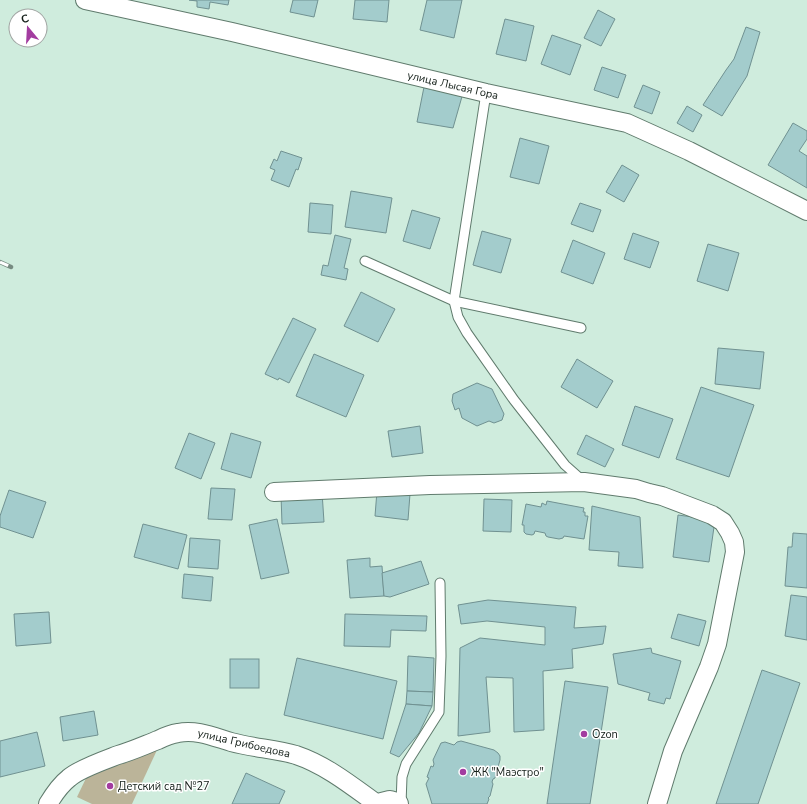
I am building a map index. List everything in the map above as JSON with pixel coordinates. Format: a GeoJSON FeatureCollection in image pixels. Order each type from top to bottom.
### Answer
{"type":"FeatureCollection","features":[{"type":"Feature","properties":{"kind":"street","name":"улица Лысая Гора"},"geometry":{"type":"LineString","coordinates":[[85,0],[232,32],[486,94],[627,123],[690,150],[807,211]]}},
{"type":"Feature","properties":{"kind":"street"},"geometry":{"type":"LineString","coordinates":[[274,492],[430,485],[584,482],[649,492],[712,515],[723,522],[734,542],[735,552],[717,644],[709,667],[673,750],[657,804]]}},
{"type":"Feature","properties":{"kind":"street","name":"улица Грибоедова"},"geometry":{"type":"LineString","coordinates":[[48,804],[62,784],[79,772],[107,759],[166,737],[178,733],[192,732],[203,733],[246,745],[297,756],[316,764],[335,775],[377,804]]}},
{"type":"Feature","properties":{"kind":"street"},"geometry":{"type":"LineString","coordinates":[[382,804],[390,802],[397,804]]}},
{"type":"Feature","properties":{"kind":"lane"},"geometry":{"type":"LineString","coordinates":[[486,94],[454,301],[458,317],[467,333],[514,400],[565,465],[584,482]]}},
{"type":"Feature","properties":{"kind":"lane"},"geometry":{"type":"LineString","coordinates":[[366,261],[454,301],[581,328]]}},
{"type":"Feature","properties":{"kind":"lane"},"geometry":{"type":"LineString","coordinates":[[401,804],[402,777],[406,764],[439,712],[441,656],[440,583]]}},
{"type":"Feature","properties":{"kind":"shaded area","name":"Детский сад №27"},"geometry":{"type":"Polygon","coordinates":[[[157,750],[132,804],[92,804],[77,797],[89,772],[157,750]]]}},
{"type":"Feature","properties":{"kind":"building"},"geometry":{"type":"Polygon","coordinates":[[[189,0],[229,0],[228,5],[210,2],[209,9],[197,7],[197,1],[189,0]]]}},
{"type":"Feature","properties":{"kind":"building"},"geometry":{"type":"Polygon","coordinates":[[[293,0],[318,0],[314,17],[290,12],[293,0]]]}},
{"type":"Feature","properties":{"kind":"building"},"geometry":{"type":"Polygon","coordinates":[[[355,0],[389,0],[387,22],[353,19],[355,0]]]}},
{"type":"Feature","properties":{"kind":"building"},"geometry":{"type":"Polygon","coordinates":[[[427,0],[462,0],[454,38],[420,30],[427,0]]]}},
{"type":"Feature","properties":{"kind":"building"},"geometry":{"type":"Polygon","coordinates":[[[598,10],[615,19],[601,46],[584,38],[598,10]]]}},
{"type":"Feature","properties":{"kind":"building"},"geometry":{"type":"Polygon","coordinates":[[[505,19],[534,26],[526,61],[496,54],[505,19]]]}},
{"type":"Feature","properties":{"kind":"building"},"geometry":{"type":"Polygon","coordinates":[[[746,27],[760,32],[747,76],[722,116],[703,105],[734,59],[746,27]]]}},
{"type":"Feature","properties":{"kind":"building"},"geometry":{"type":"Polygon","coordinates":[[[552,35],[581,45],[570,75],[541,64],[552,35]]]}},
{"type":"Feature","properties":{"kind":"building"},"geometry":{"type":"Polygon","coordinates":[[[602,67],[626,75],[618,98],[594,90],[602,67]]]}},
{"type":"Feature","properties":{"kind":"building"},"geometry":{"type":"Polygon","coordinates":[[[643,85],[660,92],[652,114],[634,107],[643,85]]]}},
{"type":"Feature","properties":{"kind":"building"},"geometry":{"type":"Polygon","coordinates":[[[424,87],[463,93],[453,128],[417,122],[424,87]]]}},
{"type":"Feature","properties":{"kind":"building"},"geometry":{"type":"Polygon","coordinates":[[[687,106],[702,115],[693,132],[677,123],[687,106]]]}},
{"type":"Feature","properties":{"kind":"building"},"geometry":{"type":"Polygon","coordinates":[[[793,123],[807,131],[807,139],[799,151],[807,156],[807,188],[768,165],[793,123]]]}},
{"type":"Feature","properties":{"kind":"building"},"geometry":{"type":"Polygon","coordinates":[[[520,138],[549,146],[539,184],[510,177],[520,138]]]}},
{"type":"Feature","properties":{"kind":"building"},"geometry":{"type":"Polygon","coordinates":[[[281,151],[302,158],[298,170],[296,169],[289,187],[271,180],[275,170],[270,168],[274,159],[277,161],[281,151]]]}},
{"type":"Feature","properties":{"kind":"building"},"geometry":{"type":"Polygon","coordinates":[[[622,165],[639,175],[624,202],[606,192],[622,165]]]}},
{"type":"Feature","properties":{"kind":"building"},"geometry":{"type":"Polygon","coordinates":[[[351,191],[392,198],[386,233],[345,227],[351,191]]]}},
{"type":"Feature","properties":{"kind":"building"},"geometry":{"type":"Polygon","coordinates":[[[310,203],[333,205],[331,234],[308,232],[310,203]]]}},
{"type":"Feature","properties":{"kind":"building"},"geometry":{"type":"Polygon","coordinates":[[[580,203],[601,210],[593,232],[571,224],[580,203]]]}},
{"type":"Feature","properties":{"kind":"building"},"geometry":{"type":"Polygon","coordinates":[[[412,210],[440,218],[430,249],[403,241],[412,210]]]}},
{"type":"Feature","properties":{"kind":"building"},"geometry":{"type":"Polygon","coordinates":[[[482,231],[511,239],[501,273],[473,265],[482,231]]]}},
{"type":"Feature","properties":{"kind":"building"},"geometry":{"type":"Polygon","coordinates":[[[633,233],[659,242],[650,268],[624,259],[633,233]]]}},
{"type":"Feature","properties":{"kind":"building"},"geometry":{"type":"Polygon","coordinates":[[[335,235],[351,239],[344,268],[348,269],[346,280],[321,275],[323,265],[328,266],[335,235]]]}},
{"type":"Feature","properties":{"kind":"building"},"geometry":{"type":"Polygon","coordinates":[[[573,240],[605,253],[593,284],[561,272],[573,240]]]}},
{"type":"Feature","properties":{"kind":"building"},"geometry":{"type":"Polygon","coordinates":[[[708,244],[739,253],[728,291],[697,281],[708,244]]]}},
{"type":"Feature","properties":{"kind":"building"},"geometry":{"type":"Polygon","coordinates":[[[361,292],[395,309],[378,342],[344,326],[361,292]]]}},
{"type":"Feature","properties":{"kind":"building"},"geometry":{"type":"Polygon","coordinates":[[[293,318],[316,329],[289,383],[265,374],[293,318]]]}},
{"type":"Feature","properties":{"kind":"building"},"geometry":{"type":"Polygon","coordinates":[[[718,348],[764,352],[760,389],[715,384],[718,348]]]}},
{"type":"Feature","properties":{"kind":"building"},"geometry":{"type":"Polygon","coordinates":[[[314,354],[364,375],[346,417],[296,396],[314,354]]]}},
{"type":"Feature","properties":{"kind":"building"},"geometry":{"type":"Polygon","coordinates":[[[577,359],[613,381],[597,408],[561,387],[577,359]]]}},
{"type":"Feature","properties":{"kind":"building"},"geometry":{"type":"Polygon","coordinates":[[[477,383],[492,389],[504,414],[502,420],[494,423],[489,421],[477,426],[462,418],[459,408],[455,410],[452,401],[453,394],[477,383]]]}},
{"type":"Feature","properties":{"kind":"building"},"geometry":{"type":"Polygon","coordinates":[[[701,387],[754,405],[729,477],[676,459],[701,387]]]}},
{"type":"Feature","properties":{"kind":"building"},"geometry":{"type":"Polygon","coordinates":[[[635,406],[673,419],[659,458],[622,445],[635,406]]]}},
{"type":"Feature","properties":{"kind":"building"},"geometry":{"type":"Polygon","coordinates":[[[420,426],[423,453],[392,457],[388,431],[420,426]]]}},
{"type":"Feature","properties":{"kind":"building"},"geometry":{"type":"Polygon","coordinates":[[[189,433],[215,443],[201,479],[175,468],[189,433]]]}},
{"type":"Feature","properties":{"kind":"building"},"geometry":{"type":"Polygon","coordinates":[[[231,433],[261,442],[251,478],[221,469],[231,433]]]}},
{"type":"Feature","properties":{"kind":"building"},"geometry":{"type":"Polygon","coordinates":[[[586,435],[614,449],[605,467],[577,454],[586,435]]]}},
{"type":"Feature","properties":{"kind":"building"},"geometry":{"type":"Polygon","coordinates":[[[211,488],[235,489],[232,520],[208,519],[211,488]]]}},
{"type":"Feature","properties":{"kind":"building"},"geometry":{"type":"Polygon","coordinates":[[[9,490],[46,502],[33,538],[0,527],[0,516],[9,490]]]}},
{"type":"Feature","properties":{"kind":"building"},"geometry":{"type":"Polygon","coordinates":[[[377,491],[410,494],[408,520],[375,516],[377,491]]]}},
{"type":"Feature","properties":{"kind":"building"},"geometry":{"type":"Polygon","coordinates":[[[322,492],[324,522],[282,524],[281,495],[322,492]]]}},
{"type":"Feature","properties":{"kind":"building"},"geometry":{"type":"Polygon","coordinates":[[[484,499],[512,500],[511,532],[483,531],[484,499]]]}},
{"type":"Feature","properties":{"kind":"building"},"geometry":{"type":"Polygon","coordinates":[[[547,501],[584,508],[583,512],[585,512],[585,516],[588,516],[584,539],[564,536],[563,538],[559,539],[548,537],[545,533],[535,531],[532,535],[524,532],[524,525],[522,525],[526,504],[541,507],[542,503],[546,505],[547,501]]]}},
{"type":"Feature","properties":{"kind":"building"},"geometry":{"type":"Polygon","coordinates":[[[592,506],[640,517],[643,568],[618,566],[619,552],[589,550],[592,506]]]}},
{"type":"Feature","properties":{"kind":"building"},"geometry":{"type":"Polygon","coordinates":[[[678,515],[715,520],[709,562],[673,557],[678,515]]]}},
{"type":"Feature","properties":{"kind":"building"},"geometry":{"type":"Polygon","coordinates":[[[277,519],[289,573],[261,579],[249,525],[277,519]]]}},
{"type":"Feature","properties":{"kind":"building"},"geometry":{"type":"Polygon","coordinates":[[[143,524],[187,535],[178,569],[134,557],[143,524]]]}},
{"type":"Feature","properties":{"kind":"building"},"geometry":{"type":"Polygon","coordinates":[[[793,533],[807,534],[807,588],[785,586],[788,547],[792,547],[793,533]]]}},
{"type":"Feature","properties":{"kind":"building"},"geometry":{"type":"Polygon","coordinates":[[[190,538],[220,540],[218,569],[188,567],[190,538]]]}},
{"type":"Feature","properties":{"kind":"building"},"geometry":{"type":"Polygon","coordinates":[[[370,558],[370,567],[382,566],[384,596],[350,598],[347,560],[370,558]]]}},
{"type":"Feature","properties":{"kind":"building"},"geometry":{"type":"Polygon","coordinates":[[[421,561],[429,584],[390,597],[384,596],[382,573],[421,561]]]}},
{"type":"Feature","properties":{"kind":"building"},"geometry":{"type":"Polygon","coordinates":[[[184,574],[213,577],[211,601],[182,598],[184,574]]]}},
{"type":"Feature","properties":{"kind":"building"},"geometry":{"type":"Polygon","coordinates":[[[791,595],[807,597],[807,640],[785,636],[791,595]]]}},
{"type":"Feature","properties":{"kind":"building"},"geometry":{"type":"Polygon","coordinates":[[[488,600],[576,607],[574,628],[606,626],[603,644],[572,649],[573,668],[543,671],[544,730],[514,732],[513,678],[486,677],[490,732],[458,736],[460,648],[480,638],[545,645],[545,627],[487,621],[461,624],[458,605],[488,600]]]}},
{"type":"Feature","properties":{"kind":"building"},"geometry":{"type":"Polygon","coordinates":[[[49,612],[51,643],[16,646],[14,614],[49,612]]]}},
{"type":"Feature","properties":{"kind":"building"},"geometry":{"type":"Polygon","coordinates":[[[345,614],[427,616],[426,631],[391,630],[390,647],[344,646],[345,614]]]}},
{"type":"Feature","properties":{"kind":"building"},"geometry":{"type":"Polygon","coordinates":[[[678,614],[706,621],[699,646],[671,638],[678,614]]]}},
{"type":"Feature","properties":{"kind":"building"},"geometry":{"type":"Polygon","coordinates":[[[651,648],[652,653],[681,661],[670,699],[666,698],[664,704],[648,700],[650,693],[618,684],[613,654],[651,648]]]}},
{"type":"Feature","properties":{"kind":"building"},"geometry":{"type":"Polygon","coordinates":[[[408,656],[434,658],[433,692],[407,691],[408,656]]]}},
{"type":"Feature","properties":{"kind":"building"},"geometry":{"type":"Polygon","coordinates":[[[297,658],[397,681],[383,739],[284,715],[297,658]]]}},
{"type":"Feature","properties":{"kind":"building"},"geometry":{"type":"Polygon","coordinates":[[[230,659],[259,659],[259,688],[230,688],[230,659]]]}},
{"type":"Feature","properties":{"kind":"building"},"geometry":{"type":"Polygon","coordinates":[[[762,670],[800,683],[758,804],[716,804],[762,670]]]}},
{"type":"Feature","properties":{"kind":"building"},"geometry":{"type":"Polygon","coordinates":[[[565,681],[608,687],[590,804],[547,804],[565,681]]]}},
{"type":"Feature","properties":{"kind":"building"},"geometry":{"type":"Polygon","coordinates":[[[407,691],[433,692],[432,706],[406,704],[407,691]]]}},
{"type":"Feature","properties":{"kind":"building"},"geometry":{"type":"Polygon","coordinates":[[[406,704],[432,706],[419,733],[399,757],[390,753],[406,704]]]}},
{"type":"Feature","properties":{"kind":"building"},"geometry":{"type":"Polygon","coordinates":[[[94,711],[98,735],[63,741],[60,717],[94,711]]]}},
{"type":"Feature","properties":{"kind":"building"},"geometry":{"type":"Polygon","coordinates":[[[37,732],[45,766],[0,777],[0,741],[37,732]]]}},
{"type":"Feature","properties":{"kind":"building","name":"ЖК \"Маэстро\""},"geometry":{"type":"Polygon","coordinates":[[[461,741],[494,750],[500,756],[487,804],[432,804],[426,784],[429,778],[427,777],[431,766],[433,767],[434,764],[433,760],[441,743],[445,742],[454,745],[461,741]]]}},
{"type":"Feature","properties":{"kind":"building"},"geometry":{"type":"Polygon","coordinates":[[[246,773],[285,791],[279,804],[232,804],[246,773]]]}},
{"type":"Feature","properties":{"kind":"railway"},"geometry":{"type":"LineString","coordinates":[[0,262],[11,267]]}},
{"type":"Feature","properties":{"kind":"place","name":"Ozon"},"geometry":{"type":"Point","coordinates":[584,734]}},
{"type":"Feature","properties":{"kind":"place","name":"ЖК \"Маэстро\""},"geometry":{"type":"Point","coordinates":[463,772]}},
{"type":"Feature","properties":{"kind":"place","name":"Детский сад №27"},"geometry":{"type":"Point","coordinates":[110,786]}}]}
